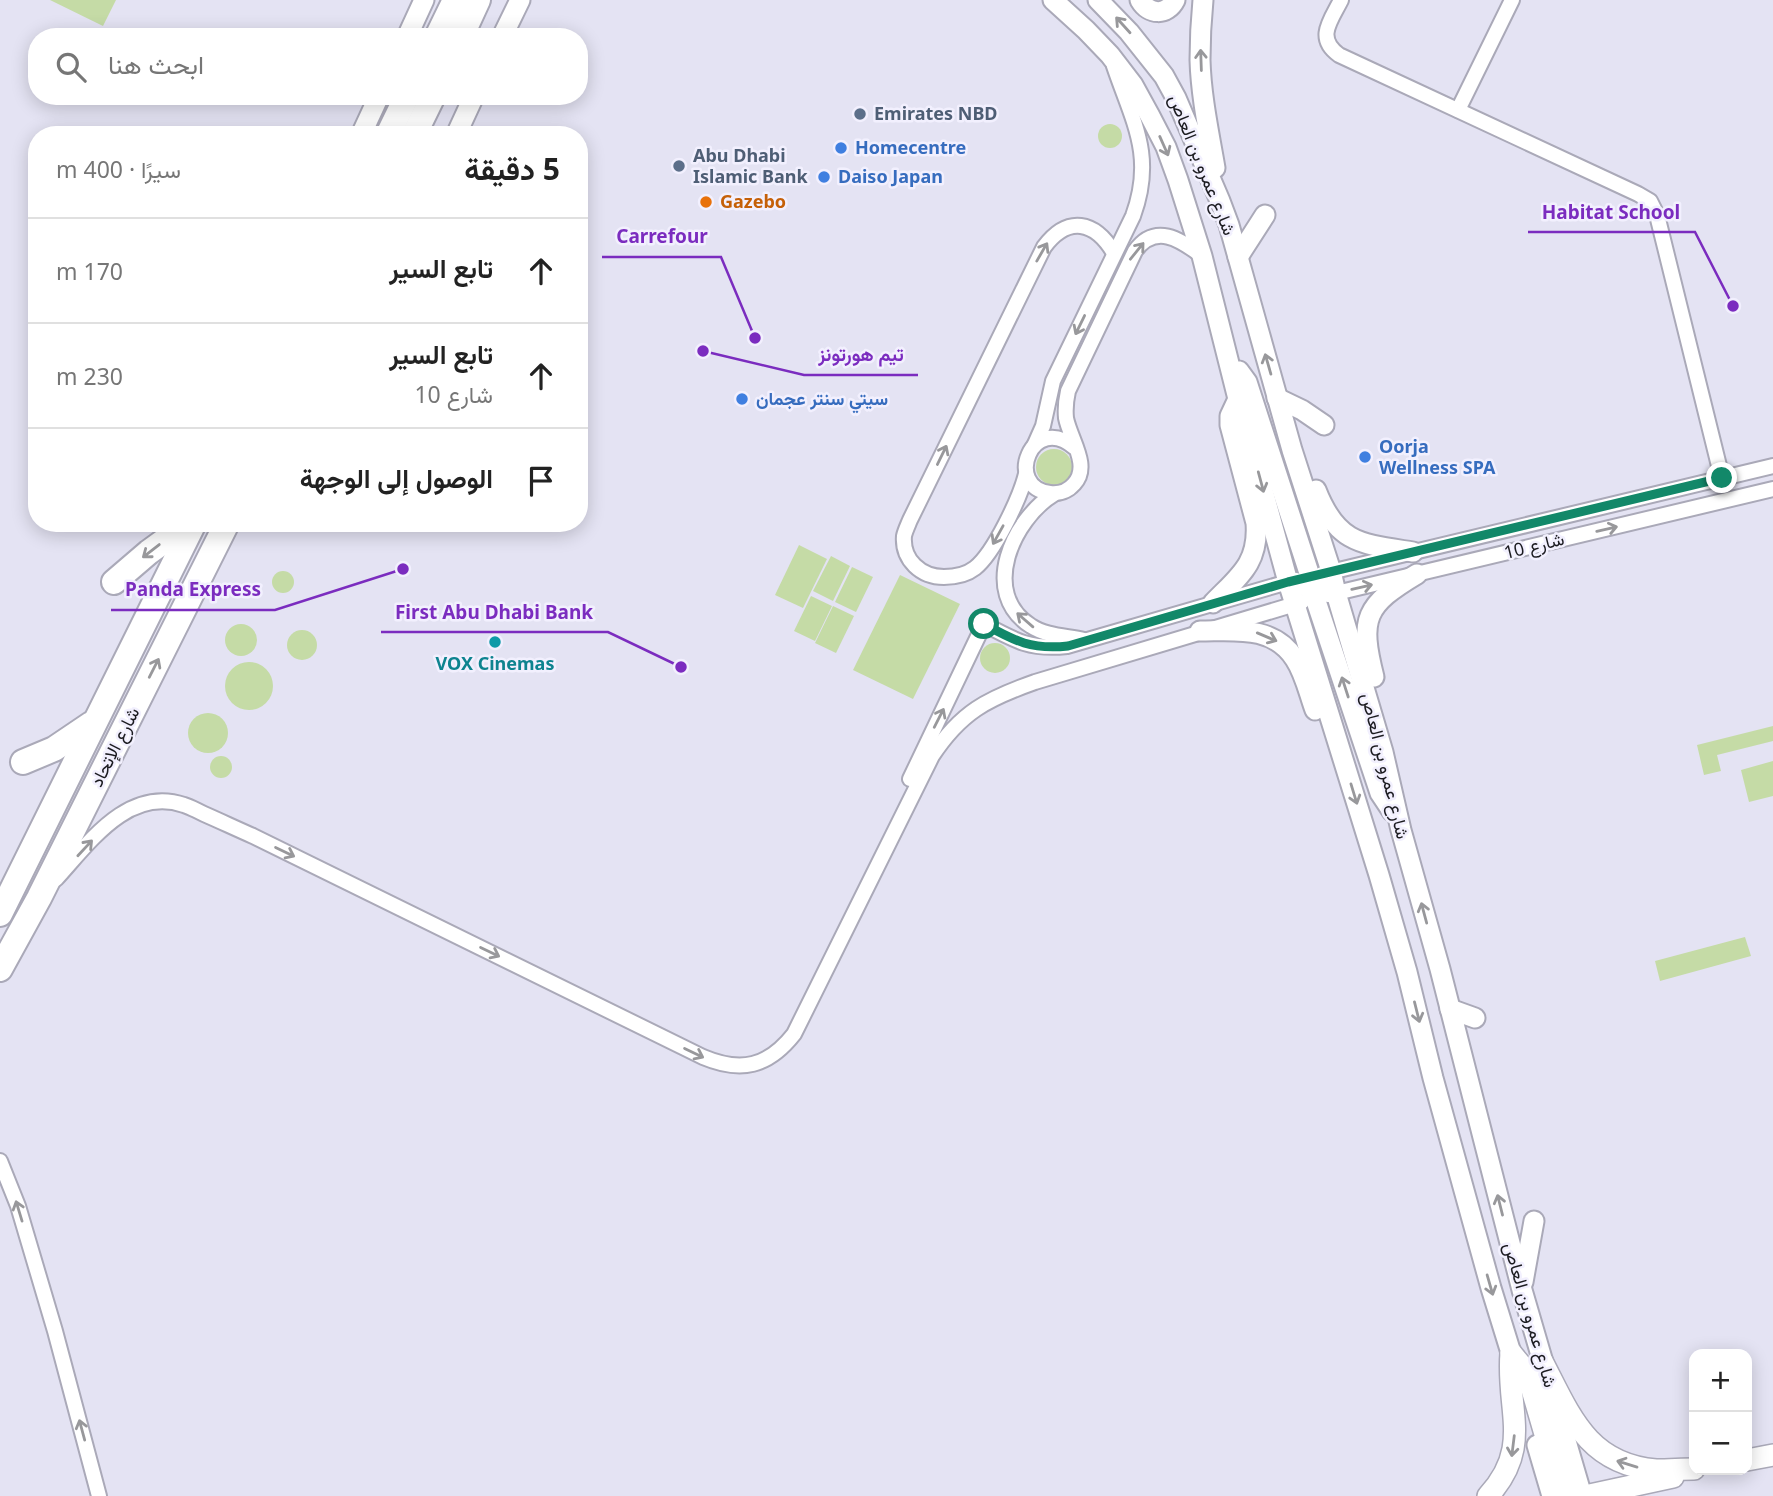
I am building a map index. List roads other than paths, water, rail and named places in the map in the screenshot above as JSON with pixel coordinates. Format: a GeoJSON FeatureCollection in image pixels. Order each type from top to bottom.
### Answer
{"type":"FeatureCollection","features":[{"type":"Feature","properties":{"kind":"highway"},"geometry":{"type":"LineString","coordinates":[[441,28],[455,0]]}},
{"type":"Feature","properties":{"kind":"highway"},"geometry":{"type":"LineString","coordinates":[[465,28],[478,0]]}},
{"type":"Feature","properties":{"kind":"highway"},"geometry":{"type":"LineString","coordinates":[[392,126],[403,105]]}},
{"type":"Feature","properties":{"kind":"highway"},"geometry":{"type":"LineString","coordinates":[[418,126],[429,105]]}},
{"type":"Feature","properties":{"kind":"highway"},"geometry":{"type":"LineString","coordinates":[[114,582],[178,532]]}},
{"type":"Feature","properties":{"kind":"highway","name":"شارع الإتحاد"},"geometry":{"type":"LineString","coordinates":[[0,914],[187,532]]}},
{"type":"Feature","properties":{"kind":"highway","name":"شارع الإتحاد"},"geometry":{"type":"LineString","coordinates":[[0,969],[222,532]]}},
{"type":"Feature","properties":{"kind":"highway"},"geometry":{"type":"LineString","coordinates":[[23,762],[54,749],[94,722]]}},
{"type":"Feature","properties":{"kind":"main road"},"geometry":{"type":"LineString","coordinates":[[411,28],[424,0]]}},
{"type":"Feature","properties":{"kind":"main road"},"geometry":{"type":"LineString","coordinates":[[506,28],[520,0]]}},
{"type":"Feature","properties":{"kind":"main road","name":"شارع عمرو بن العاص"},"geometry":{"type":"LineString","coordinates":[[1053,0],[1110,55],[1133,85],[1166,147],[1178,180],[1202,256],[1288,582],[1379,875],[1487,1275],[1552,1496]]}},
{"type":"Feature","properties":{"kind":"main road","name":"شارع عمرو بن العاص"},"geometry":{"type":"LineString","coordinates":[[1097,0],[1146,52],[1164,76],[1220,201],[1384,752],[1398,816],[1522,1290],[1578,1493]]}},
{"type":"Feature","properties":{"kind":"main road"},"geometry":{"type":"LineString","coordinates":[[1140,0],[1151,11],[1159,13],[1166,11],[1175,0]]}},
{"type":"Feature","properties":{"kind":"main road"},"geometry":{"type":"LineString","coordinates":[[1203,0],[1200,62],[1220,201]]}},
{"type":"Feature","properties":{"kind":"main road"},"geometry":{"type":"LineString","coordinates":[[365,126],[375,105]]}},
{"type":"Feature","properties":{"kind":"main road"},"geometry":{"type":"LineString","coordinates":[[460,126],[470,105]]}},
{"type":"Feature","properties":{"kind":"main road"},"geometry":{"type":"LineString","coordinates":[[1238,257],[1265,215]]}},
{"type":"Feature","properties":{"kind":"main road"},"geometry":{"type":"LineString","coordinates":[[1230,365],[1243,375],[1247,382],[1310,576],[1321,587],[1336,593]]}},
{"type":"Feature","properties":{"kind":"main road"},"geometry":{"type":"LineString","coordinates":[[1277,398],[1324,425]]}},
{"type":"Feature","properties":{"kind":"main road"},"geometry":{"type":"LineString","coordinates":[[1213,603],[1251,562],[1257,536],[1256,523],[1230,425],[1233,407],[1238,399]]}},
{"type":"Feature","properties":{"kind":"main road"},"geometry":{"type":"LineString","coordinates":[[1292,450],[1305,462],[1322,504],[1338,529],[1366,544],[1413,552]]}},
{"type":"Feature","properties":{"kind":"main road"},"geometry":{"type":"LineString","coordinates":[[1384,752],[1388,731],[1367,643],[1368,616],[1383,597],[1417,574]]}},
{"type":"Feature","properties":{"kind":"main road"},"geometry":{"type":"LineString","coordinates":[[1288,582],[1305,585],[1315,598],[1380,793],[1398,816]]}},
{"type":"Feature","properties":{"kind":"main road"},"geometry":{"type":"LineString","coordinates":[[1200,631],[1246,631],[1265,634],[1285,647],[1304,678],[1327,744],[1344,764]]}},
{"type":"Feature","properties":{"kind":"main road"},"geometry":{"type":"LineString","coordinates":[[1450,1009],[1475,1018]]}},
{"type":"Feature","properties":{"kind":"main road"},"geometry":{"type":"LineString","coordinates":[[1522,1290],[1534,1221]]}},
{"type":"Feature","properties":{"kind":"main road"},"geometry":{"type":"LineString","coordinates":[[1511,1353],[1520,1362],[1578,1493],[1689,1472]]}},
{"type":"Feature","properties":{"kind":"main road"},"geometry":{"type":"LineString","coordinates":[[1488,1496],[1503,1478],[1513,1454],[1515,1440],[1510,1377],[1511,1353]]}},
{"type":"Feature","properties":{"kind":"main road"},"geometry":{"type":"LineString","coordinates":[[1542,1361],[1575,1425],[1597,1449],[1617,1461],[1637,1467],[1689,1471]]}},
{"type":"Feature","properties":{"kind":"main road"},"geometry":{"type":"LineString","coordinates":[[1752,1459],[1773,1455]]}},
{"type":"Feature","properties":{"kind":"main road"},"geometry":{"type":"LineString","coordinates":[[1647,1496],[1689,1473]]}},
{"type":"Feature","properties":{"kind":"street"},"geometry":{"type":"LineString","coordinates":[[1341,0],[1326,32],[1326,41],[1339,55],[1644,197],[1654,208],[1722,478]]}},
{"type":"Feature","properties":{"kind":"street"},"geometry":{"type":"LineString","coordinates":[[1458,110],[1512,0]]}},
{"type":"Feature","properties":{"kind":"street"},"geometry":{"type":"LineString","coordinates":[[1054,494],[1037,488],[1030,482],[1025,463],[1028,452],[1043,426],[1053,380],[1140,197],[1143,164],[1137,131],[1110,55]]}},
{"type":"Feature","properties":{"kind":"street"},"geometry":{"type":"LineString","coordinates":[[1026,474],[1019,496],[986,557],[973,570],[955,577],[937,577],[922,572],[911,563],[905,549],[904,534],[1044,247],[1059,233],[1080,226],[1100,234],[1114,253]]}},
{"type":"Feature","properties":{"kind":"street"},"geometry":{"type":"LineString","coordinates":[[1089,640],[1047,633],[1032,627],[1020,617],[1011,605],[1006,591],[1006,561],[1011,547],[1034,508],[1054,494],[1073,486],[1079,477],[1082,467],[1066,414],[1066,402],[1135,251],[1147,239],[1167,236],[1176,238],[1202,256]]}},
{"type":"Feature","properties":{"kind":"street"},"geometry":{"type":"LineString","coordinates":[[1035,444],[1056,438],[1067,441],[1075,448]]}},
{"type":"Feature","properties":{"kind":"street","name":"شارع 10"},"geometry":{"type":"LineString","coordinates":[[907,804],[910,779],[984,624],[1024,644],[1038,647],[1068,646],[1310,576],[1773,466]]}},
{"type":"Feature","properties":{"kind":"street","name":"شارع 10"},"geometry":{"type":"LineString","coordinates":[[907,804],[932,756],[944,737],[959,721],[993,698],[1035,682],[1315,598],[1773,489]]}},
{"type":"Feature","properties":{"kind":"street"},"geometry":{"type":"LineString","coordinates":[[38,898],[120,814],[135,806],[169,801],[185,805],[265,842],[703,1057],[719,1064],[735,1066],[769,1058],[783,1048],[794,1034],[907,804]]}},
{"type":"Feature","properties":{"kind":"street"},"geometry":{"type":"LineString","coordinates":[[0,1161],[18,1206],[55,1331],[99,1496]]}},
{"type":"Feature","properties":{"kind":"place","name":"Emirates NBD"},"geometry":{"type":"Point","coordinates":[860,114]}},
{"type":"Feature","properties":{"kind":"place","name":"Homecentre"},"geometry":{"type":"Point","coordinates":[841,148]}},
{"type":"Feature","properties":{"kind":"place","name":"Abu Dhabi Islamic Bank"},"geometry":{"type":"Point","coordinates":[679,166]}},
{"type":"Feature","properties":{"kind":"place","name":"Daiso Japan"},"geometry":{"type":"Point","coordinates":[824,177]}},
{"type":"Feature","properties":{"kind":"place","name":"Gazebo"},"geometry":{"type":"Point","coordinates":[706,202]}},
{"type":"Feature","properties":{"kind":"place","name":"Habitat School"},"geometry":{"type":"Point","coordinates":[1733,306]}},
{"type":"Feature","properties":{"kind":"place","name":"Carrefour"},"geometry":{"type":"Point","coordinates":[755,338]}},
{"type":"Feature","properties":{"kind":"place","name":"تيم هورتونز"},"geometry":{"type":"Point","coordinates":[703,351]}},
{"type":"Feature","properties":{"kind":"place","name":"سيتي سنتر عجمان"},"geometry":{"type":"Point","coordinates":[742,399]}},
{"type":"Feature","properties":{"kind":"place","name":"Oorja Wellness SPA"},"geometry":{"type":"Point","coordinates":[1365,457]}},
{"type":"Feature","properties":{"kind":"place","name":"Panda Express"},"geometry":{"type":"Point","coordinates":[403,569]}},
{"type":"Feature","properties":{"kind":"place","name":"VOX Cinemas"},"geometry":{"type":"Point","coordinates":[495,642]}},
{"type":"Feature","properties":{"kind":"place","name":"First Abu Dhabi Bank"},"geometry":{"type":"Point","coordinates":[681,667]}}]}
